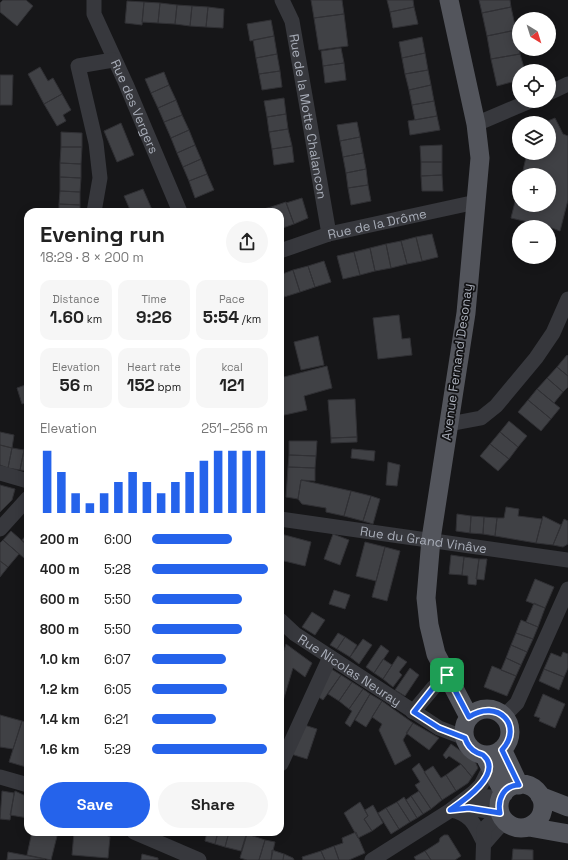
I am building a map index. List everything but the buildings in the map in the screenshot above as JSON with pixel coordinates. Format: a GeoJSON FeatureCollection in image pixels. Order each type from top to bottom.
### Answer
{"type":"FeatureCollection","features":[{"type":"Feature","properties":{"kind":"main road","name":"Avenue Fernand Desonay"},"geometry":{"type":"LineString","coordinates":[[449,0],[476,124],[480,158],[466,313],[432,539],[426,598],[429,625],[436,654],[469,717]]}},
{"type":"Feature","properties":{"kind":"main road"},"geometry":{"type":"LineString","coordinates":[[484,710],[492,710],[504,716],[509,725],[509,739],[491,756],[471,748],[465,738],[464,731],[469,717],[484,710]]}},
{"type":"Feature","properties":{"kind":"main road"},"geometry":{"type":"LineString","coordinates":[[491,756],[515,828],[529,827],[568,834]]}},
{"type":"Feature","properties":{"kind":"main road"},"geometry":{"type":"LineString","coordinates":[[506,803],[530,787],[540,796],[568,807]]}},
{"type":"Feature","properties":{"kind":"main road"},"geometry":{"type":"LineString","coordinates":[[529,827],[540,817],[543,810],[540,796]]}},
{"type":"Feature","properties":{"kind":"street","name":"Rue des Vergers"},"geometry":{"type":"LineString","coordinates":[[94,0],[94,14],[113,60],[126,84],[178,208]]}},
{"type":"Feature","properties":{"kind":"street","name":"Rue de la Motte Chalancon"},"geometry":{"type":"LineString","coordinates":[[282,0],[292,21],[329,234]]}},
{"type":"Feature","properties":{"kind":"street"},"geometry":{"type":"LineString","coordinates":[[95,208],[100,178],[96,143],[78,66],[113,60]]}},
{"type":"Feature","properties":{"kind":"street"},"geometry":{"type":"LineString","coordinates":[[556,90],[568,84]]}},
{"type":"Feature","properties":{"kind":"street"},"geometry":{"type":"LineString","coordinates":[[476,124],[514,108]]}},
{"type":"Feature","properties":{"kind":"street","name":"Rue de la Drôme"},"geometry":{"type":"LineString","coordinates":[[284,250],[329,234],[476,202]]}},
{"type":"Feature","properties":{"kind":"street"},"geometry":{"type":"LineString","coordinates":[[449,424],[481,418],[496,406],[536,358],[553,333],[568,299]]}},
{"type":"Feature","properties":{"kind":"street"},"geometry":{"type":"LineString","coordinates":[[0,473],[24,480]]}},
{"type":"Feature","properties":{"kind":"street"},"geometry":{"type":"LineString","coordinates":[[0,529],[24,502]]}},
{"type":"Feature","properties":{"kind":"street","name":"Rue du Grand Vinâve"},"geometry":{"type":"LineString","coordinates":[[284,520],[432,539],[568,560]]}},
{"type":"Feature","properties":{"kind":"street"},"geometry":{"type":"LineString","coordinates":[[504,716],[517,703],[568,589]]}},
{"type":"Feature","properties":{"kind":"street","name":"Rue Nicolas Neuray"},"geometry":{"type":"LineString","coordinates":[[284,624],[295,634],[439,728],[465,738]]}},
{"type":"Feature","properties":{"kind":"street"},"geometry":{"type":"LineString","coordinates":[[284,757],[330,657]]}},
{"type":"Feature","properties":{"kind":"street"},"geometry":{"type":"LineString","coordinates":[[414,712],[433,688],[447,675]]}},
{"type":"Feature","properties":{"kind":"street"},"geometry":{"type":"LineString","coordinates":[[372,860],[454,808],[481,785],[488,771],[491,756]]}},
{"type":"Feature","properties":{"kind":"street"},"geometry":{"type":"LineString","coordinates":[[0,777],[24,784]]}},
{"type":"Feature","properties":{"kind":"street"},"geometry":{"type":"LineString","coordinates":[[454,808],[479,797],[492,796],[506,803],[484,829],[483,860]]}},
{"type":"Feature","properties":{"kind":"street"},"geometry":{"type":"LineString","coordinates":[[454,808],[462,812],[476,828],[484,844]]}},
{"type":"Feature","properties":{"kind":"street"},"geometry":{"type":"LineString","coordinates":[[143,836],[199,860]]}},
{"type":"Feature","properties":{"kind":"route"},"geometry":{"type":"LineString","coordinates":[[447,675],[469,717],[476,712],[492,710],[504,716],[509,725],[509,739],[502,750],[519,785],[513,785],[506,789],[499,801],[500,813],[469,808],[450,810],[473,793],[481,785],[488,771],[489,764],[484,754],[476,752],[471,748],[467,744],[465,738],[439,728],[414,712],[433,688],[447,675]]}}]}
